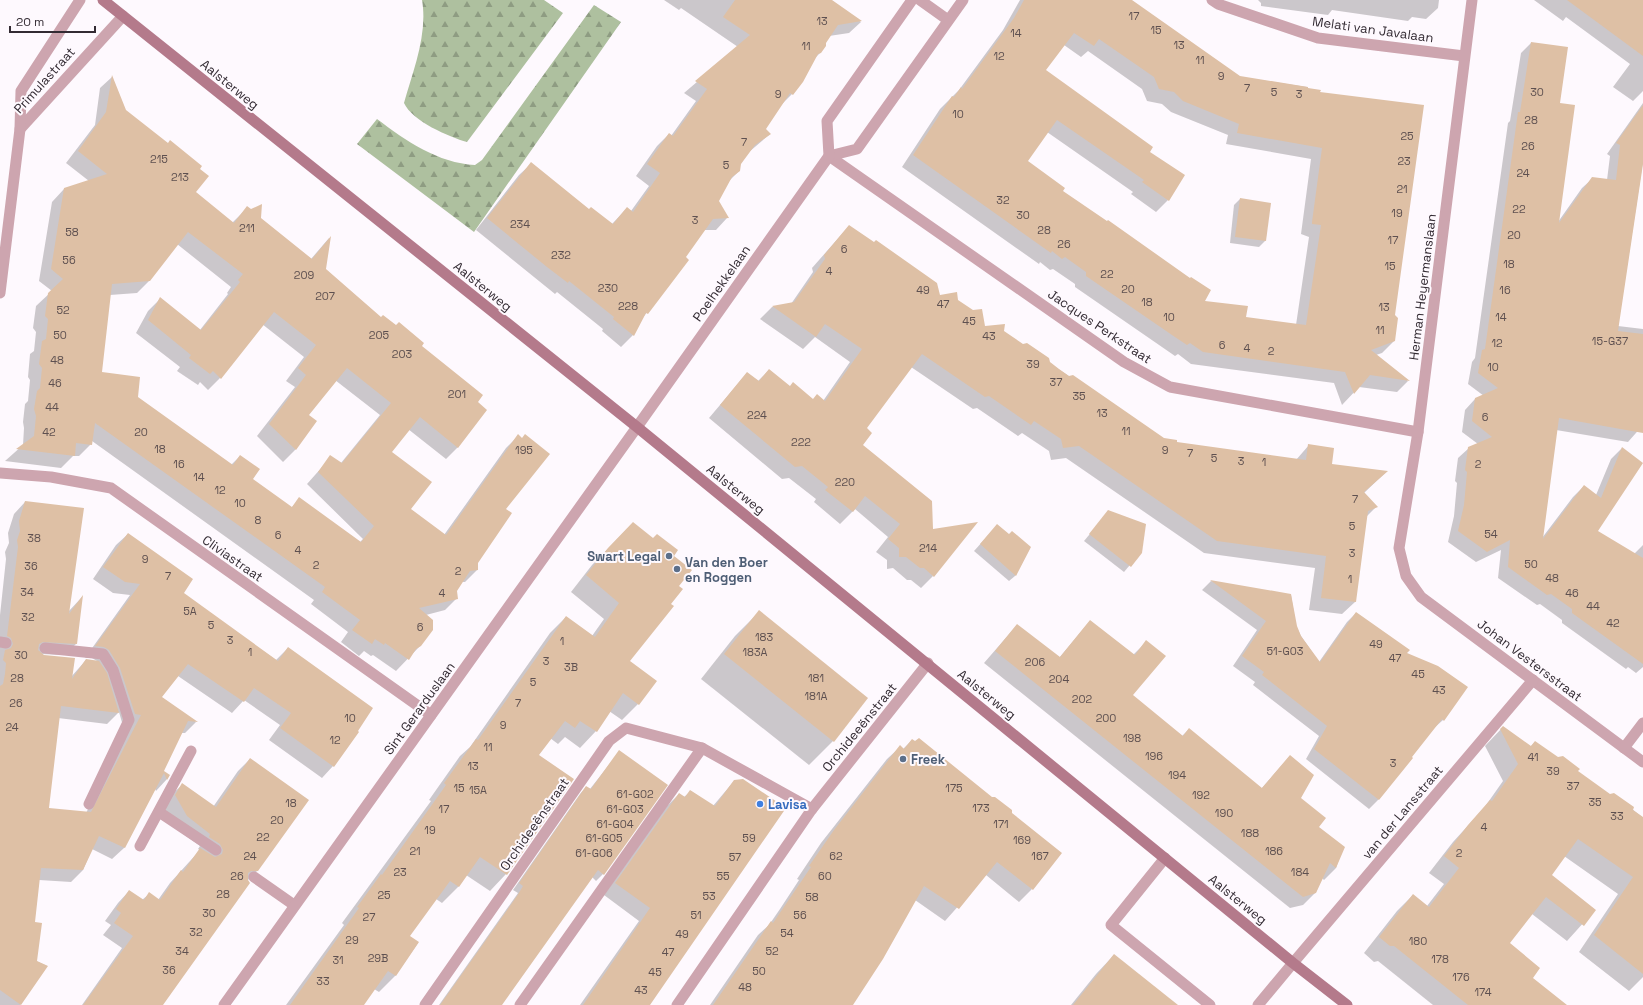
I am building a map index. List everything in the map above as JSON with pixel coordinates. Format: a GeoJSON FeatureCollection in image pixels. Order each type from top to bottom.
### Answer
{"type":"FeatureCollection","features":[{"type":"Feature","properties":{"kind":"main road","name":"Aalsterweg"},"geometry":{"type":"LineString","coordinates":[[103,0],[637,427],[1165,858],[1348,1005]]}},
{"type":"Feature","properties":{"kind":"street","name":"Primulastraat"},"geometry":{"type":"LineString","coordinates":[[0,293],[20,129],[21,91],[80,0]]}},
{"type":"Feature","properties":{"kind":"street"},"geometry":{"type":"LineString","coordinates":[[912,0],[827,121],[829,156],[857,149],[963,0]]}},
{"type":"Feature","properties":{"kind":"street"},"geometry":{"type":"LineString","coordinates":[[920,0],[948,20]]}},
{"type":"Feature","properties":{"kind":"street","name":"Melati van Javalaan"},"geometry":{"type":"LineString","coordinates":[[1212,0],[1218,4],[1318,38],[1464,56]]}},
{"type":"Feature","properties":{"kind":"street","name":"Herman Heyermanslaan"},"geometry":{"type":"LineString","coordinates":[[1406,576],[1399,548],[1418,432],[1472,0]]}},
{"type":"Feature","properties":{"kind":"street","name":"Primulastraat"},"geometry":{"type":"LineString","coordinates":[[20,129],[123,16]]}},
{"type":"Feature","properties":{"kind":"street","name":"Poelhekkelaan"},"geometry":{"type":"LineString","coordinates":[[637,427],[829,156]]}},
{"type":"Feature","properties":{"kind":"street","name":"Jacques Perkstraat"},"geometry":{"type":"LineString","coordinates":[[829,156],[1124,362],[1170,386],[1418,432]]}},
{"type":"Feature","properties":{"kind":"street","name":"Sint Gerarduslaan"},"geometry":{"type":"LineString","coordinates":[[224,1005],[637,427]]}},
{"type":"Feature","properties":{"kind":"street","name":"Cliviastraat"},"geometry":{"type":"LineString","coordinates":[[0,473],[51,477],[111,488],[431,715]]}},
{"type":"Feature","properties":{"kind":"street","name":"Johan Vestersstraat"},"geometry":{"type":"LineString","coordinates":[[1406,576],[1421,597],[1643,762]]}},
{"type":"Feature","properties":{"kind":"street"},"geometry":{"type":"LineString","coordinates":[[45,648],[103,654],[113,670],[129,720],[89,804]]}},
{"type":"Feature","properties":{"kind":"street","name":"Orchideeënstraat"},"geometry":{"type":"LineString","coordinates":[[677,1005],[812,809],[928,663]]}},
{"type":"Feature","properties":{"kind":"street","name":"van der Lansstraat"},"geometry":{"type":"LineString","coordinates":[[1258,1005],[1532,680]]}},
{"type":"Feature","properties":{"kind":"street"},"geometry":{"type":"LineString","coordinates":[[1624,748],[1643,723]]}},
{"type":"Feature","properties":{"kind":"street","name":"Orchideeënstraat"},"geometry":{"type":"LineString","coordinates":[[425,1005],[609,741],[626,728],[702,748],[812,809]]}},
{"type":"Feature","properties":{"kind":"street"},"geometry":{"type":"LineString","coordinates":[[520,1005],[702,748]]}},
{"type":"Feature","properties":{"kind":"street"},"geometry":{"type":"LineString","coordinates":[[140,846],[192,751]]}},
{"type":"Feature","properties":{"kind":"street"},"geometry":{"type":"LineString","coordinates":[[159,812],[216,850]]}},
{"type":"Feature","properties":{"kind":"street"},"geometry":{"type":"LineString","coordinates":[[1165,858],[1112,925],[1210,1005]]}},
{"type":"Feature","properties":{"kind":"street"},"geometry":{"type":"LineString","coordinates":[[254,877],[294,905]]}},
{"type":"Feature","properties":{"kind":"green space"},"geometry":{"type":"Polygon","coordinates":[[[422,0],[544,0],[563,13],[467,142],[441,132],[423,122],[408,110],[404,103],[419,52],[423,26],[422,0]]]}},
{"type":"Feature","properties":{"kind":"green space"},"geometry":{"type":"Polygon","coordinates":[[[594,5],[621,22],[474,232],[357,144],[377,119],[423,150],[448,160],[475,165],[482,160],[594,5]]]}},
{"type":"Feature","properties":{"kind":"building"},"geometry":{"type":"Polygon","coordinates":[[[735,0],[832,0],[862,21],[838,25],[826,43],[826,46],[821,53],[818,54],[803,82],[793,95],[790,93],[766,129],[771,134],[755,145],[741,164],[740,171],[732,177],[719,201],[729,218],[713,219],[686,257],[689,260],[648,314],[646,313],[634,336],[613,319],[614,317],[569,281],[568,283],[547,267],[487,218],[531,162],[589,209],[591,207],[613,224],[627,207],[633,212],[660,173],[647,164],[669,133],[673,136],[707,89],[695,81],[750,35],[723,17],[735,0]]]}},
{"type":"Feature","properties":{"kind":"building"},"geometry":{"type":"Polygon","coordinates":[[[1024,0],[1132,0],[1240,76],[1308,87],[1321,90],[1320,92],[1424,105],[1395,315],[1398,318],[1395,341],[1371,350],[1410,381],[1370,375],[1354,394],[1345,372],[1203,352],[1190,343],[1187,345],[1086,276],[1086,272],[1065,257],[1062,259],[1052,251],[1051,253],[913,155],[952,96],[954,97],[961,87],[962,89],[1014,18],[1024,0]],[[1074,33],[1046,70],[1153,147],[1150,152],[1185,175],[1169,201],[1142,182],[1144,180],[1057,120],[1028,161],[1065,188],[1063,191],[1107,221],[1108,220],[1190,278],[1191,277],[1211,290],[1205,301],[1248,306],[1246,317],[1306,325],[1321,225],[1312,224],[1312,222],[1322,148],[1237,133],[1239,124],[1183,101],[1174,92],[1159,89],[1154,77],[1099,39],[1094,46],[1074,33]]]}},
{"type":"Feature","properties":{"kind":"building"},"geometry":{"type":"Polygon","coordinates":[[[1567,0],[1643,0],[1643,56],[1567,0]]]}},
{"type":"Feature","properties":{"kind":"building"},"geometry":{"type":"Polygon","coordinates":[[[1531,42],[1568,47],[1560,103],[1575,105],[1559,223],[1592,177],[1616,180],[1620,145],[1616,143],[1643,105],[1643,164],[1618,331],[1643,334],[1643,433],[1559,418],[1543,539],[1584,485],[1601,498],[1622,447],[1643,463],[1598,531],[1643,558],[1643,664],[1572,613],[1572,609],[1551,594],[1547,595],[1508,567],[1510,540],[1487,552],[1458,531],[1464,505],[1467,472],[1465,470],[1468,447],[1492,437],[1472,421],[1475,398],[1498,388],[1478,373],[1482,350],[1485,349],[1518,112],[1520,112],[1531,42]]]}},
{"type":"Feature","properties":{"kind":"building"},"geometry":{"type":"Polygon","coordinates":[[[112,75],[126,110],[168,143],[170,140],[202,166],[200,169],[209,176],[196,192],[234,223],[247,206],[251,209],[262,204],[261,218],[312,259],[331,236],[326,269],[381,317],[383,315],[396,325],[399,322],[424,343],[422,346],[483,395],[478,402],[487,410],[458,448],[420,417],[392,452],[432,482],[411,509],[446,535],[518,434],[522,438],[525,434],[550,454],[506,509],[512,513],[478,563],[478,570],[470,571],[457,591],[458,599],[419,608],[433,620],[433,630],[421,646],[416,649],[409,660],[385,643],[384,645],[375,639],[372,644],[352,630],[360,620],[322,592],[325,587],[95,423],[92,445],[76,443],[75,456],[16,449],[34,436],[36,416],[34,409],[37,391],[40,388],[42,368],[39,364],[42,341],[46,339],[48,319],[45,316],[48,293],[63,279],[51,269],[64,188],[107,174],[78,151],[106,112],[112,75]],[[188,232],[150,281],[112,284],[102,372],[140,377],[138,397],[233,465],[240,455],[260,469],[253,479],[292,507],[299,497],[361,542],[374,526],[318,472],[330,455],[342,463],[391,403],[347,368],[309,415],[317,421],[296,450],[269,424],[306,375],[298,368],[316,345],[274,312],[221,379],[213,371],[210,374],[189,358],[191,355],[148,320],[160,297],[201,330],[240,282],[238,280],[243,274],[188,232]]]}},
{"type":"Feature","properties":{"kind":"building"},"geometry":{"type":"Polygon","coordinates":[[[1240,198],[1271,203],[1266,241],[1235,237],[1240,198]]]}},
{"type":"Feature","properties":{"kind":"building"},"geometry":{"type":"Polygon","coordinates":[[[849,225],[874,242],[876,240],[937,283],[940,295],[957,292],[958,300],[973,310],[982,309],[985,326],[1005,324],[1004,331],[1023,344],[1027,343],[1049,358],[1050,362],[1069,376],[1073,375],[1164,438],[1177,440],[1177,442],[1306,460],[1308,444],[1334,448],[1332,464],[1388,471],[1364,492],[1378,507],[1368,511],[1356,602],[1321,598],[1326,556],[1217,541],[1079,446],[1063,448],[1061,439],[1034,421],[1031,425],[989,396],[985,397],[922,354],[867,428],[872,433],[863,445],[932,501],[933,529],[978,522],[934,577],[924,568],[920,568],[906,557],[899,557],[899,548],[888,539],[900,524],[865,496],[853,512],[825,490],[828,487],[802,466],[795,467],[720,405],[747,372],[759,381],[769,369],[790,386],[793,382],[813,399],[817,394],[825,401],[862,349],[825,324],[816,337],[772,306],[794,302],[825,259],[824,255],[849,225]]]}},
{"type":"Feature","properties":{"kind":"building"},"geometry":{"type":"Polygon","coordinates":[[[25,501],[84,508],[69,614],[83,595],[77,644],[43,642],[39,644],[38,650],[44,655],[75,658],[72,679],[86,659],[99,661],[107,673],[119,713],[61,706],[49,808],[91,812],[141,715],[135,714],[120,668],[109,650],[104,647],[95,646],[140,584],[125,582],[103,567],[128,533],[193,579],[184,593],[278,661],[288,647],[373,708],[358,731],[359,732],[334,767],[280,728],[291,713],[254,688],[244,702],[188,664],[162,697],[198,722],[188,721],[164,771],[170,775],[167,780],[164,773],[125,848],[99,836],[83,870],[41,868],[35,922],[42,923],[37,961],[48,966],[21,1005],[0,990],[0,686],[3,684],[5,674],[6,663],[3,660],[5,650],[11,648],[13,644],[11,638],[7,636],[18,547],[17,540],[20,531],[19,521],[25,501]]]}},
{"type":"Feature","properties":{"kind":"building"},"geometry":{"type":"Polygon","coordinates":[[[1108,510],[1146,524],[1142,553],[1131,567],[1089,534],[1108,510]]]}},
{"type":"Feature","properties":{"kind":"building"},"geometry":{"type":"Polygon","coordinates":[[[633,522],[653,538],[657,534],[678,550],[674,556],[692,570],[679,586],[683,589],[671,604],[674,606],[630,661],[657,681],[639,705],[623,693],[597,732],[580,721],[575,728],[565,721],[539,755],[574,779],[507,875],[480,857],[459,887],[450,881],[410,936],[419,942],[396,976],[388,971],[364,1005],[290,1005],[359,908],[357,907],[381,874],[382,875],[446,785],[444,783],[476,739],[478,740],[566,616],[595,637],[619,603],[586,575],[608,548],[633,522]]]}},
{"type":"Feature","properties":{"kind":"building"},"geometry":{"type":"Polygon","coordinates":[[[997,524],[1009,534],[1012,531],[1031,547],[1016,576],[980,544],[997,524]]]}},
{"type":"Feature","properties":{"kind":"building"},"geometry":{"type":"Polygon","coordinates":[[[1210,580],[1291,594],[1297,626],[1301,636],[1320,662],[1356,612],[1410,650],[1407,653],[1438,666],[1468,687],[1444,721],[1442,719],[1379,800],[1314,749],[1327,726],[1262,675],[1264,672],[1242,656],[1266,621],[1210,580]]]}},
{"type":"Feature","properties":{"kind":"building"},"geometry":{"type":"Polygon","coordinates":[[[759,610],[868,698],[834,742],[724,654],[759,610]]]}},
{"type":"Feature","properties":{"kind":"building"},"geometry":{"type":"Polygon","coordinates":[[[1090,620],[1135,655],[1146,640],[1166,656],[1133,695],[1183,736],[1189,728],[1262,788],[1290,755],[1314,775],[1301,798],[1326,818],[1319,827],[1345,847],[1336,868],[1330,863],[1316,893],[1303,897],[995,651],[1017,624],[1060,657],[1090,620]]]}},
{"type":"Feature","properties":{"kind":"building"},"geometry":{"type":"Polygon","coordinates":[[[1503,726],[1531,746],[1535,741],[1558,757],[1563,756],[1580,769],[1578,771],[1610,794],[1614,793],[1634,807],[1633,810],[1643,817],[1643,974],[1594,935],[1633,877],[1578,839],[1552,875],[1596,910],[1584,926],[1546,897],[1510,943],[1540,968],[1533,978],[1567,1005],[1468,1005],[1394,946],[1390,946],[1379,937],[1413,894],[1429,907],[1459,868],[1444,856],[1468,825],[1490,800],[1492,801],[1518,764],[1500,729],[1503,726]]]}},
{"type":"Feature","properties":{"kind":"building"},"geometry":{"type":"Polygon","coordinates":[[[919,738],[992,797],[995,797],[1012,810],[1012,813],[1062,853],[1033,890],[997,862],[959,909],[924,886],[883,959],[853,1005],[713,1005],[771,921],[773,923],[834,830],[900,745],[904,749],[912,739],[915,741],[919,738]]]}},
{"type":"Feature","properties":{"kind":"building"},"geometry":{"type":"Polygon","coordinates":[[[619,750],[668,785],[604,875],[598,870],[502,1005],[440,1005],[517,896],[523,886],[519,883],[586,786],[591,789],[619,750]]]}},
{"type":"Feature","properties":{"kind":"building"},"geometry":{"type":"Polygon","coordinates":[[[250,758],[309,800],[258,871],[251,871],[248,873],[248,880],[250,883],[163,1005],[83,1005],[133,936],[114,923],[121,913],[116,909],[129,890],[144,900],[149,892],[160,900],[181,870],[183,872],[200,848],[215,857],[222,854],[223,850],[220,844],[209,837],[210,834],[187,816],[175,795],[182,783],[216,807],[250,758]]]}},
{"type":"Feature","properties":{"kind":"building"},"geometry":{"type":"Polygon","coordinates":[[[743,779],[786,808],[650,1005],[583,1005],[650,908],[615,883],[679,793],[685,797],[690,790],[715,806],[734,780],[743,779]]]}},
{"type":"Feature","properties":{"kind":"building"},"geometry":{"type":"Polygon","coordinates":[[[1114,954],[1178,1005],[1073,1005],[1114,954]]]}},
{"type":"Feature","properties":{"kind":"place","name":"Swart Legal"},"geometry":{"type":"Point","coordinates":[669,556]}},
{"type":"Feature","properties":{"kind":"place","name":"Van den Boer en Roggen"},"geometry":{"type":"Point","coordinates":[677,569]}},
{"type":"Feature","properties":{"kind":"place","name":"Freek"},"geometry":{"type":"Point","coordinates":[903,759]}},
{"type":"Feature","properties":{"kind":"place","name":"Lavisa"},"geometry":{"type":"Point","coordinates":[760,804]}}]}
